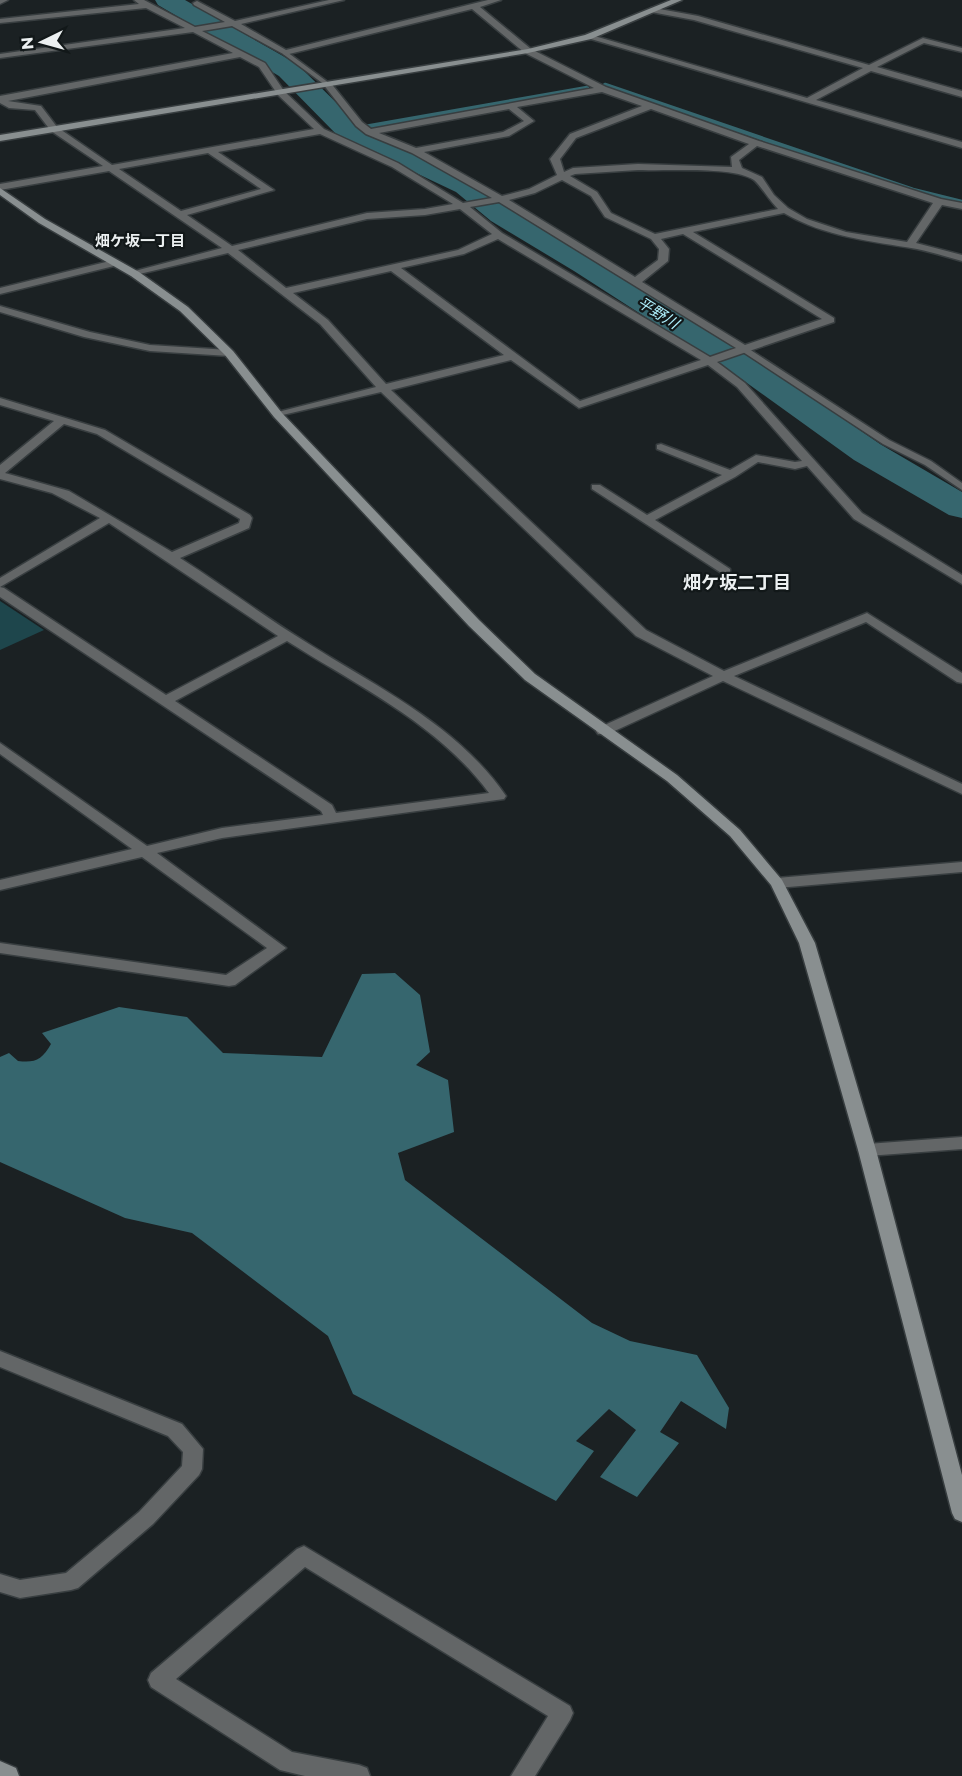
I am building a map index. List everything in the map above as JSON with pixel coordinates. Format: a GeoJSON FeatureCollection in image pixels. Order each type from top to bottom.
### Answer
{"type":"FeatureCollection","features":[{"type":"Feature","properties":{"kind":"street"},"geometry":{"type":"LineString","coordinates":[[0,2],[4,0]]}},
{"type":"Feature","properties":{"kind":"street"},"geometry":{"type":"LineString","coordinates":[[138,0],[150,4],[262,65],[321,131],[395,165],[462,206],[499,235],[711,362],[741,385],[858,516],[962,580]]}},
{"type":"Feature","properties":{"kind":"street"},"geometry":{"type":"LineString","coordinates":[[0,56],[232,24],[340,0]]}},
{"type":"Feature","properties":{"kind":"street"},"geometry":{"type":"LineString","coordinates":[[197,3],[285,53],[497,0]]}},
{"type":"Feature","properties":{"kind":"street"},"geometry":{"type":"LineString","coordinates":[[0,138],[528,51],[588,37],[678,0]]}},
{"type":"Feature","properties":{"kind":"street"},"geometry":{"type":"LineString","coordinates":[[0,21],[150,4]]}},
{"type":"Feature","properties":{"kind":"street"},"geometry":{"type":"LineString","coordinates":[[474,6],[528,51],[603,89],[756,143],[939,202],[962,206]]}},
{"type":"Feature","properties":{"kind":"street"},"geometry":{"type":"LineString","coordinates":[[654,10],[695,18],[962,94]]}},
{"type":"Feature","properties":{"kind":"street"},"geometry":{"type":"LineString","coordinates":[[588,37],[962,145]]}},
{"type":"Feature","properties":{"kind":"street"},"geometry":{"type":"LineString","coordinates":[[809,100],[923,40],[962,50]]}},
{"type":"Feature","properties":{"kind":"street"},"geometry":{"type":"LineString","coordinates":[[0,99],[242,54]]}},
{"type":"Feature","properties":{"kind":"street"},"geometry":{"type":"LineString","coordinates":[[324,85],[369,132],[415,151],[501,199],[746,350]]}},
{"type":"Feature","properties":{"kind":"street"},"geometry":{"type":"LineString","coordinates":[[369,132],[603,89]]}},
{"type":"Feature","properties":{"kind":"street"},"geometry":{"type":"LineString","coordinates":[[0,99],[9,105],[38,108],[54,129],[113,166],[230,249],[324,322],[384,389],[641,633],[723,676],[962,789]]}},
{"type":"Feature","properties":{"kind":"street"},"geometry":{"type":"LineString","coordinates":[[415,151],[506,134],[530,121],[510,106]]}},
{"type":"Feature","properties":{"kind":"street"},"geometry":{"type":"LineString","coordinates":[[637,281],[663,261],[664,249],[654,237],[608,215],[594,194],[561,175],[555,159],[573,136],[650,106]]}},
{"type":"Feature","properties":{"kind":"street"},"geometry":{"type":"LineString","coordinates":[[0,189],[113,166],[321,131]]}},
{"type":"Feature","properties":{"kind":"street"},"geometry":{"type":"LineString","coordinates":[[738,170],[734,159],[756,143]]}},
{"type":"Feature","properties":{"kind":"street"},"geometry":{"type":"LineString","coordinates":[[180,214],[269,190],[209,150]]}},
{"type":"Feature","properties":{"kind":"street"},"geometry":{"type":"LineString","coordinates":[[135,274],[367,216],[462,206],[501,199],[532,190],[573,171],[638,167],[738,170],[759,179],[765,194],[786,210],[816,226],[856,238],[910,245],[962,258]]}},
{"type":"Feature","properties":{"kind":"street"},"geometry":{"type":"LineString","coordinates":[[0,189],[42,221],[135,274],[184,309],[229,353],[278,415],[482,631],[530,677],[672,778],[735,833],[777,884],[807,943],[867,1150],[962,1513]]}},
{"type":"Feature","properties":{"kind":"street"},"geometry":{"type":"LineString","coordinates":[[910,245],[939,202]]}},
{"type":"Feature","properties":{"kind":"street"},"geometry":{"type":"LineString","coordinates":[[654,237],[786,210]]}},
{"type":"Feature","properties":{"kind":"street"},"geometry":{"type":"LineString","coordinates":[[393,267],[579,405],[830,320],[686,232]]}},
{"type":"Feature","properties":{"kind":"street"},"geometry":{"type":"LineString","coordinates":[[286,291],[461,252],[499,235]]}},
{"type":"Feature","properties":{"kind":"street"},"geometry":{"type":"LineString","coordinates":[[0,291],[114,263]]}},
{"type":"Feature","properties":{"kind":"street"},"geometry":{"type":"LineString","coordinates":[[0,309],[88,335],[150,348],[229,353]]}},
{"type":"Feature","properties":{"kind":"street"},"geometry":{"type":"LineString","coordinates":[[278,415],[512,357]]}},
{"type":"Feature","properties":{"kind":"street"},"geometry":{"type":"LineString","coordinates":[[0,401],[101,432],[246,518],[245,525],[172,558]]}},
{"type":"Feature","properties":{"kind":"street"},"geometry":{"type":"LineString","coordinates":[[0,473],[64,420]]}},
{"type":"Feature","properties":{"kind":"street"},"geometry":{"type":"LineString","coordinates":[[661,447],[731,476]]}},
{"type":"Feature","properties":{"kind":"street"},"geometry":{"type":"LineString","coordinates":[[649,519],[731,476],[756,458],[795,466],[810,462]]}},
{"type":"Feature","properties":{"kind":"street"},"geometry":{"type":"LineString","coordinates":[[0,473],[33,482],[72,497],[172,558],[288,636],[448,738],[487,775],[499,796],[222,833],[0,885]]}},
{"type":"Feature","properties":{"kind":"street"},"geometry":{"type":"LineString","coordinates":[[596,487],[649,519],[726,572]]}},
{"type":"Feature","properties":{"kind":"street"},"geometry":{"type":"LineString","coordinates":[[0,583],[107,519]]}},
{"type":"Feature","properties":{"kind":"street"},"geometry":{"type":"LineString","coordinates":[[0,591],[327,808],[331,817]]}},
{"type":"Feature","properties":{"kind":"street"},"geometry":{"type":"LineString","coordinates":[[603,731],[723,676],[867,617],[962,679]]}},
{"type":"Feature","properties":{"kind":"street"},"geometry":{"type":"LineString","coordinates":[[165,701],[288,636]]}},
{"type":"Feature","properties":{"kind":"street"},"geometry":{"type":"LineString","coordinates":[[0,747],[278,948],[229,981],[0,948]]}},
{"type":"Feature","properties":{"kind":"street"},"geometry":{"type":"LineString","coordinates":[[777,884],[962,867]]}},
{"type":"Feature","properties":{"kind":"street"},"geometry":{"type":"LineString","coordinates":[[867,1150],[962,1143]]}},
{"type":"Feature","properties":{"kind":"street"},"geometry":{"type":"LineString","coordinates":[[0,1359],[175,1430],[193,1449],[192,1470],[146,1518],[71,1581],[20,1589],[0,1583]]}},
{"type":"Feature","properties":{"kind":"street"},"geometry":{"type":"LineString","coordinates":[[359,1776],[288,1762],[159,1680],[304,1555],[562,1713],[522,1776]]}},
{"type":"Feature","properties":{"kind":"street"},"geometry":{"type":"LineString","coordinates":[[0,1772],[8,1776]]}},
{"type":"Feature","properties":{"kind":"lane"},"geometry":{"type":"LineString","coordinates":[[285,53],[324,85]]}},
{"type":"Feature","properties":{"kind":"lane"},"geometry":{"type":"LineString","coordinates":[[746,350],[886,442],[928,464],[962,487]]}},
{"type":"Feature","properties":{"kind":"shaded area"},"geometry":{"type":"Polygon","coordinates":[[[0,601],[44,630],[0,650],[0,601]]]}},
{"type":"Feature","properties":{"kind":"shaded area"},"geometry":{"type":"Polygon","coordinates":[[[395,973],[420,995],[430,1052],[416,1065],[448,1080],[454,1132],[398,1153],[405,1180],[592,1323],[630,1341],[697,1355],[729,1408],[726,1429],[681,1401],[660,1432],[679,1443],[637,1497],[600,1477],[636,1430],[609,1409],[576,1441],[594,1451],[556,1501],[353,1394],[328,1336],[192,1233],[125,1218],[0,1162],[0,1057],[9,1053],[18,1061],[38,1059],[51,1044],[42,1033],[119,1007],[187,1017],[223,1053],[322,1057],[362,974],[395,973]]]}},
{"type":"Feature","properties":{"kind":"waterway","name":"平野川"},"geometry":{"type":"LineString","coordinates":[[167,0],[288,70],[348,130],[466,186],[502,215],[585,264],[752,371],[867,452],[962,507]]}},
{"type":"Feature","properties":{"kind":"waterway"},"geometry":{"type":"LineString","coordinates":[[605,85],[913,190],[962,202]]}},
{"type":"Feature","properties":{"kind":"waterway"},"geometry":{"type":"LineString","coordinates":[[348,130],[587,88]]}},
{"type":"Feature","properties":{"kind":"district","name":"畑ケ坂一丁目"},"geometry":{"type":"Point","coordinates":[140,241]}},
{"type":"Feature","properties":{"kind":"district","name":"畑ケ坂二丁目"},"geometry":{"type":"Point","coordinates":[737,583]}}]}
